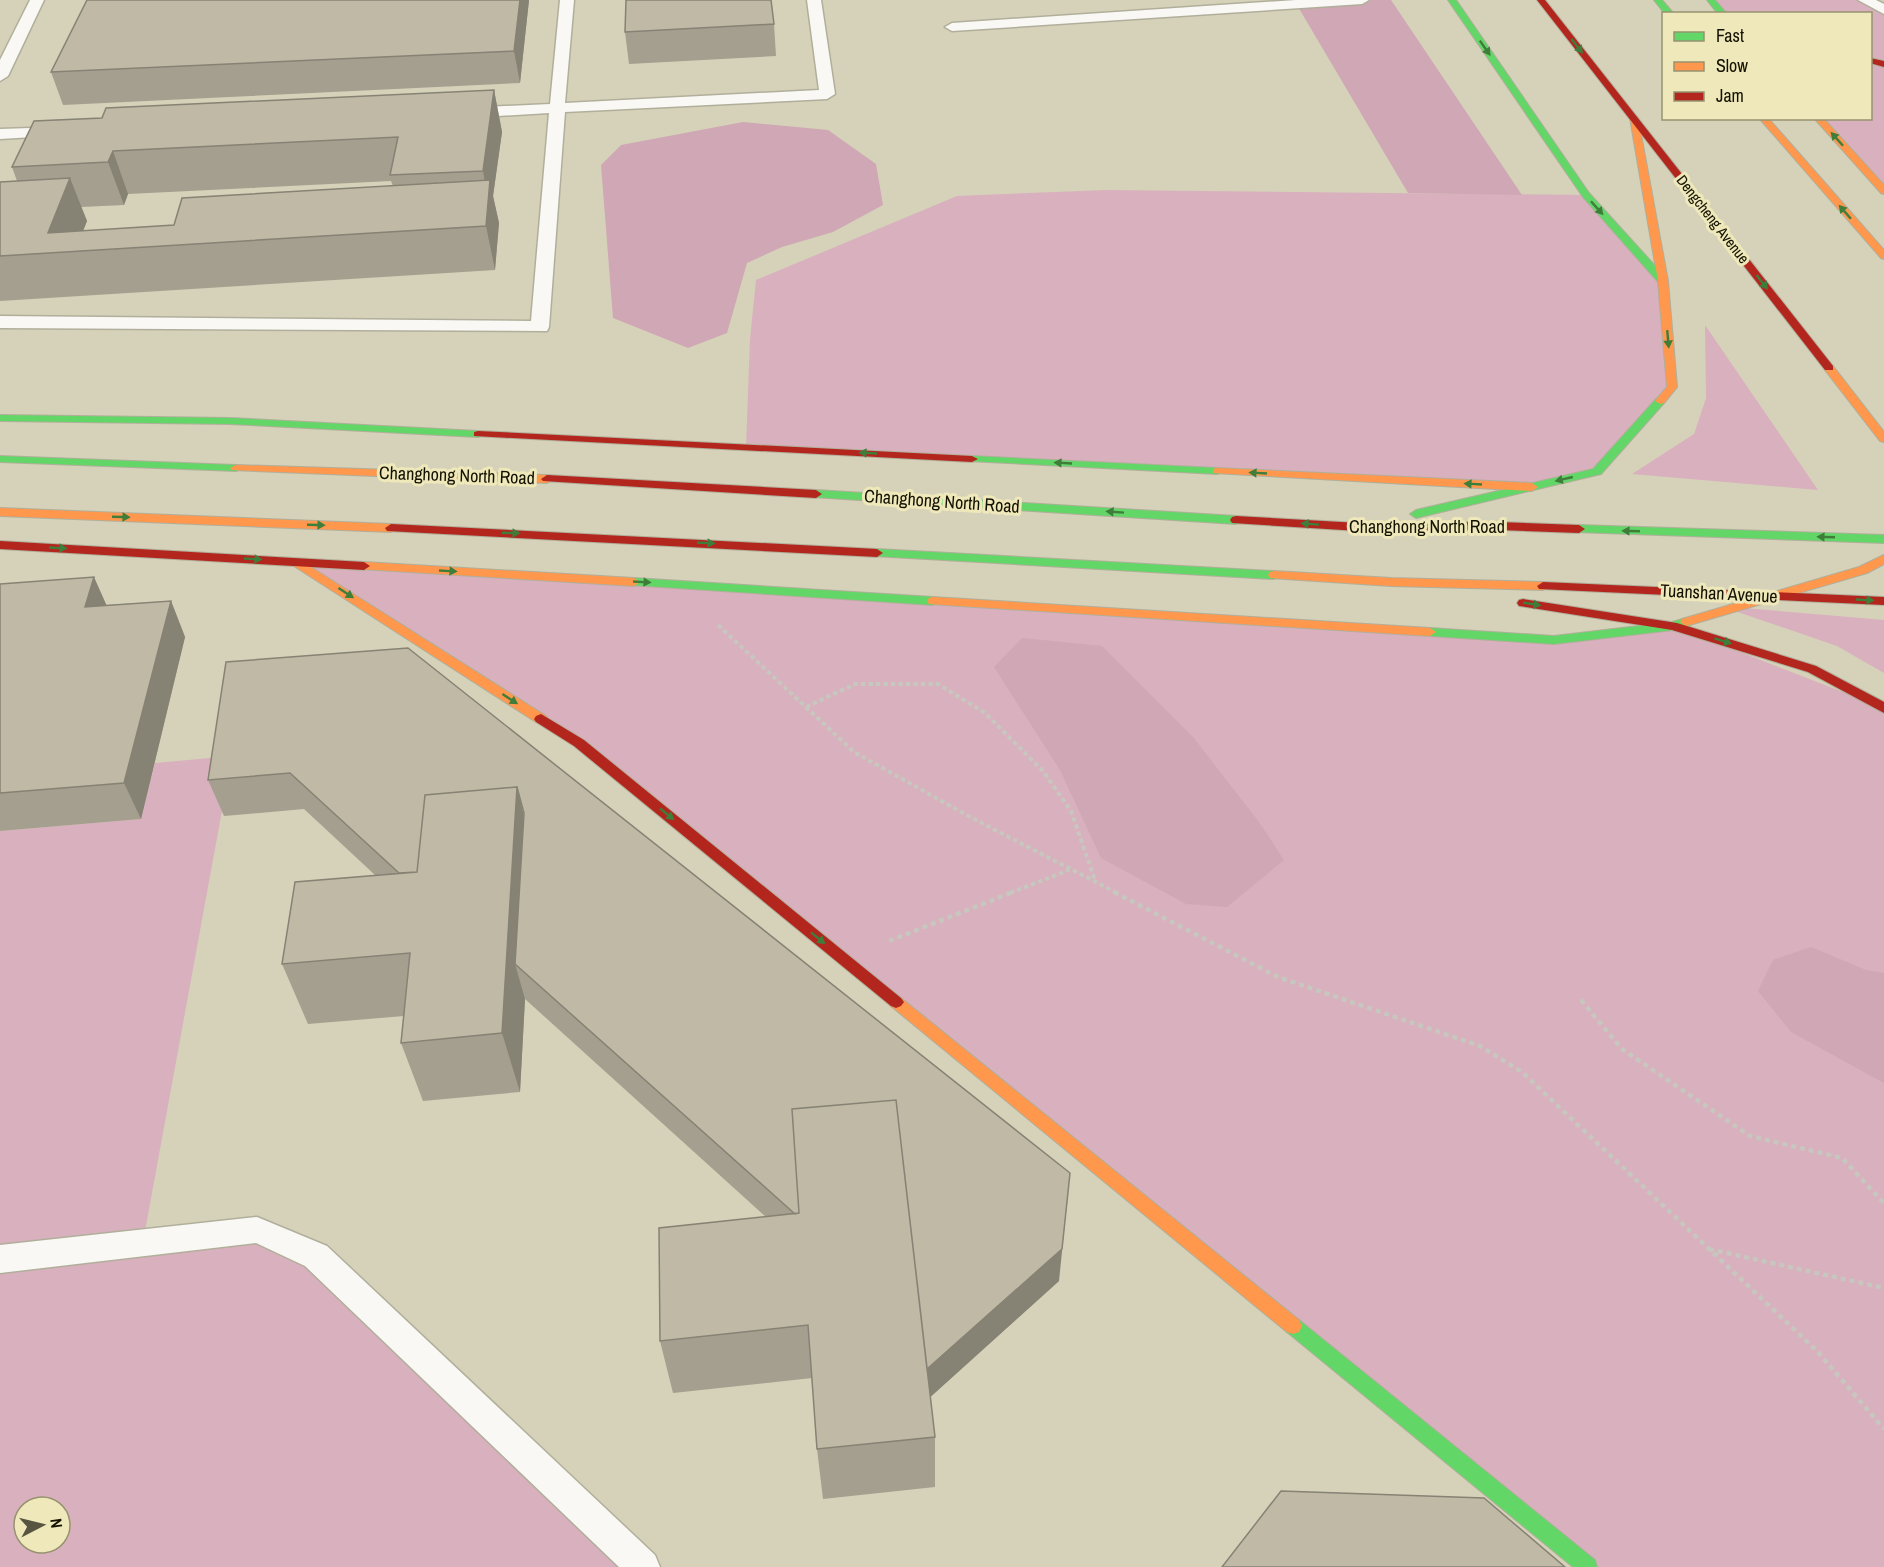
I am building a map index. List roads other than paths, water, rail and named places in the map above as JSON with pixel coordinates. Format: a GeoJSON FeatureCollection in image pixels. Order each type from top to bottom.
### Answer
{"type":"FeatureCollection","features":[{"type":"Feature","properties":{"kind":"main road"},"geometry":{"type":"LineString","coordinates":[[1452,0],[1586,195],[1663,281]]}},
{"type":"Feature","properties":{"kind":"main road","name":"Dengcheng Avenue"},"geometry":{"type":"LineString","coordinates":[[1541,0],[1884,439]]}},
{"type":"Feature","properties":{"kind":"main road"},"geometry":{"type":"LineString","coordinates":[[1658,0],[1668,12]]}},
{"type":"Feature","properties":{"kind":"main road"},"geometry":{"type":"LineString","coordinates":[[1359,527],[1597,472],[1672,387],[1663,281],[1634,118]]}},
{"type":"Feature","properties":{"kind":"main road"},"geometry":{"type":"LineString","coordinates":[[1765,120],[1884,256]]}},
{"type":"Feature","properties":{"kind":"main road"},"geometry":{"type":"LineString","coordinates":[[1820,120],[1884,191]]}},
{"type":"Feature","properties":{"kind":"main road"},"geometry":{"type":"LineString","coordinates":[[1867,237],[1884,249]]}},
{"type":"Feature","properties":{"kind":"main road"},"geometry":{"type":"LineString","coordinates":[[0,418],[231,421],[1532,487]]}},
{"type":"Feature","properties":{"kind":"main road","name":"Changhong North Road"},"geometry":{"type":"LineString","coordinates":[[0,459],[599,481],[1359,527],[1498,526],[1884,539]]}},
{"type":"Feature","properties":{"kind":"main road"},"geometry":{"type":"LineString","coordinates":[[0,512],[581,536],[1391,582],[1673,626],[1812,669],[1884,708]]}},
{"type":"Feature","properties":{"kind":"main road"},"geometry":{"type":"LineString","coordinates":[[0,545],[673,584],[1554,640],[1673,626],[1863,570],[1884,559]]}},
{"type":"Feature","properties":{"kind":"main road"},"geometry":{"type":"LineString","coordinates":[[297,562],[579,743],[1588,1567]]}},
{"type":"Feature","properties":{"kind":"main road","name":"Tuanshan Avenue"},"geometry":{"type":"LineString","coordinates":[[1391,582],[1555,586],[1884,601]]}},
{"type":"Feature","properties":{"kind":"lane"},"geometry":{"type":"LineString","coordinates":[[0,76],[38,0]]}},
{"type":"Feature","properties":{"kind":"lane"},"geometry":{"type":"LineString","coordinates":[[0,322],[540,327],[567,0]]}},
{"type":"Feature","properties":{"kind":"lane"},"geometry":{"type":"LineString","coordinates":[[451,113],[827,94],[814,0]]}},
{"type":"Feature","properties":{"kind":"lane"},"geometry":{"type":"LineString","coordinates":[[952,27],[1362,0]]}},
{"type":"Feature","properties":{"kind":"lane"},"geometry":{"type":"LineString","coordinates":[[1865,0],[1884,10]]}},
{"type":"Feature","properties":{"kind":"lane"},"geometry":{"type":"LineString","coordinates":[[0,134],[71,131]]}},
{"type":"Feature","properties":{"kind":"lane"},"geometry":{"type":"LineString","coordinates":[[0,1259],[256,1230],[316,1256],[643,1567]]}}]}
